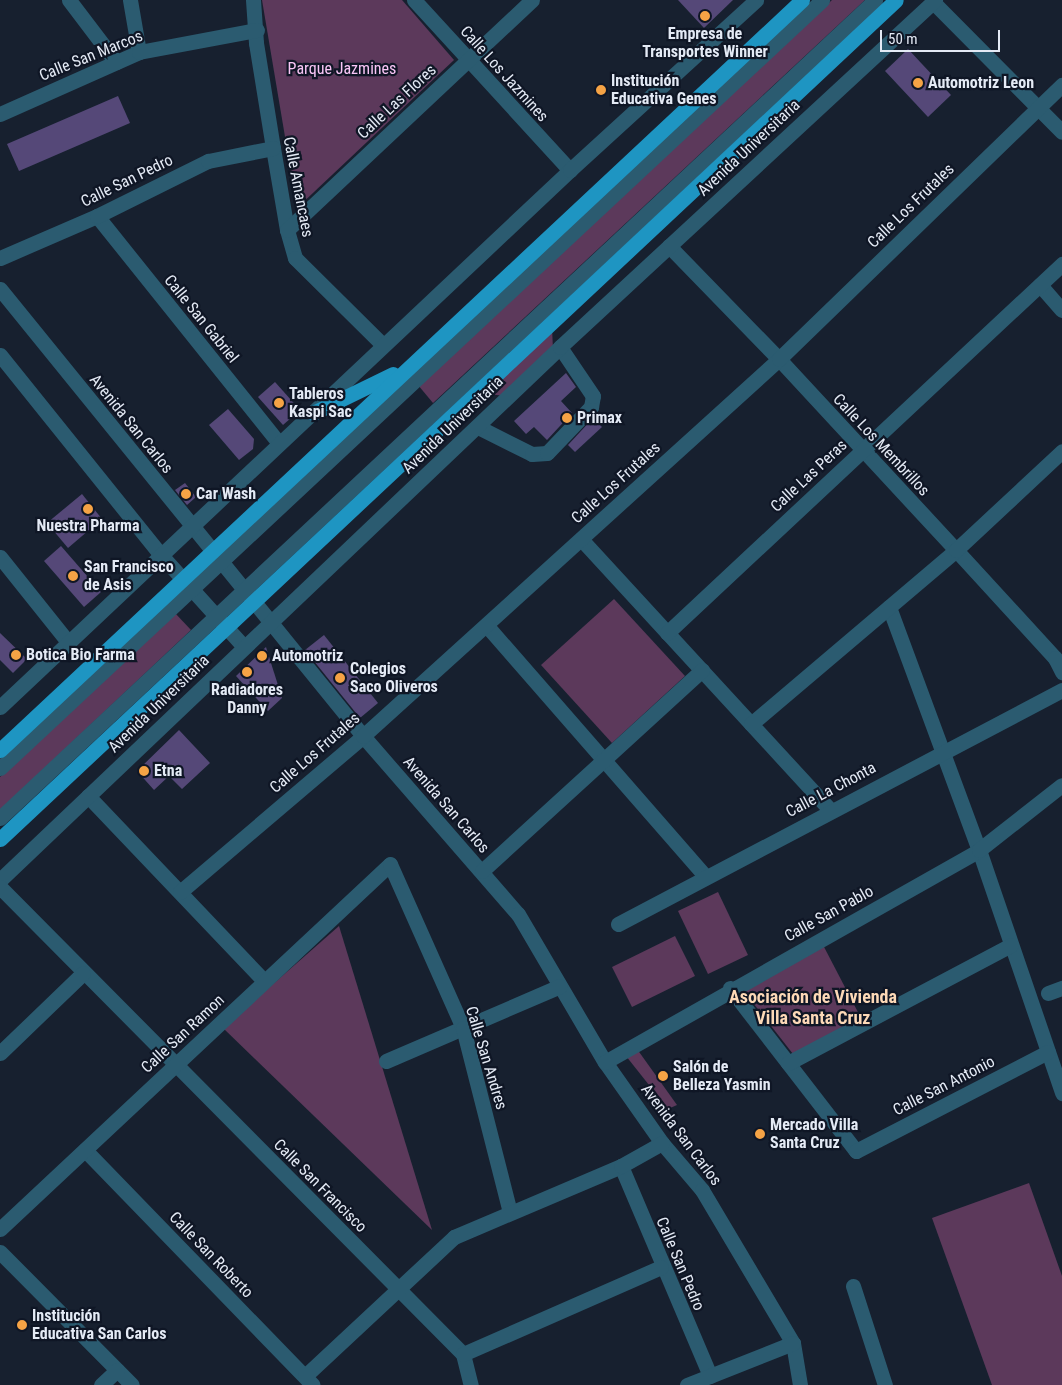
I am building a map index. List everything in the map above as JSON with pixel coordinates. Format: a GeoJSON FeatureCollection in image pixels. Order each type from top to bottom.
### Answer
{"type":"FeatureCollection","features":[{"type":"Feature","properties":{"kind":"main road"},"geometry":{"type":"LineString","coordinates":[[0,750],[187,584],[406,368],[802,0]]}},
{"type":"Feature","properties":{"kind":"main road","name":"Avenida Universitaria"},"geometry":{"type":"LineString","coordinates":[[0,839],[247,596],[896,0]]}},
{"type":"Feature","properties":{"kind":"main road"},"geometry":{"type":"LineString","coordinates":[[313,413],[406,368]]}},
{"type":"Feature","properties":{"kind":"street"},"geometry":{"type":"LineString","coordinates":[[69,0],[116,62]]}},
{"type":"Feature","properties":{"kind":"street"},"geometry":{"type":"LineString","coordinates":[[130,0],[140,52]]}},
{"type":"Feature","properties":{"kind":"street","name":"Calle Amancaes"},"geometry":{"type":"LineString","coordinates":[[253,0],[286,230],[295,258],[383,345]]}},
{"type":"Feature","properties":{"kind":"street","name":"Calle Los Jazmines"},"geometry":{"type":"LineString","coordinates":[[414,0],[570,170]]}},
{"type":"Feature","properties":{"kind":"street","name":"Calle Las Flores"},"geometry":{"type":"LineString","coordinates":[[286,230],[532,0]]}},
{"type":"Feature","properties":{"kind":"street"},"geometry":{"type":"LineString","coordinates":[[0,707],[570,170],[756,0]]}},
{"type":"Feature","properties":{"kind":"street"},"geometry":{"type":"LineString","coordinates":[[215,557],[822,0]]}},
{"type":"Feature","properties":{"kind":"street"},"geometry":{"type":"LineString","coordinates":[[247,596],[875,0]]}},
{"type":"Feature","properties":{"kind":"street"},"geometry":{"type":"LineString","coordinates":[[934,1],[1062,132]]}},
{"type":"Feature","properties":{"kind":"street","name":"Avenida Universitaria"},"geometry":{"type":"LineString","coordinates":[[0,880],[560,347],[934,1]]}},
{"type":"Feature","properties":{"kind":"street","name":"Calle San Marcos"},"geometry":{"type":"LineString","coordinates":[[1,111],[140,52],[256,30]]}},
{"type":"Feature","properties":{"kind":"street","name":"Calle Los Frutales"},"geometry":{"type":"LineString","coordinates":[[180,892],[363,736],[487,626],[779,359],[1062,85]]}},
{"type":"Feature","properties":{"kind":"street","name":"Calle San Pedro"},"geometry":{"type":"LineString","coordinates":[[0,258],[97,216],[208,160],[273,148]]}},
{"type":"Feature","properties":{"kind":"street","name":"Calle San Gabriel"},"geometry":{"type":"LineString","coordinates":[[97,216],[279,443]]}},
{"type":"Feature","properties":{"kind":"street","name":"Calle Los Membrillos"},"geometry":{"type":"LineString","coordinates":[[668,246],[779,359],[862,451],[956,550],[1055,658],[1062,672]]}},
{"type":"Feature","properties":{"kind":"street","name":"Calle Las Peras"},"geometry":{"type":"LineString","coordinates":[[667,633],[1062,264]]}},
{"type":"Feature","properties":{"kind":"street"},"geometry":{"type":"LineString","coordinates":[[1040,285],[1062,310]]}},
{"type":"Feature","properties":{"kind":"street","name":"Avenida San Carlos"},"geometry":{"type":"LineString","coordinates":[[0,289],[270,624],[363,736],[518,914],[604,1062],[662,1143],[702,1190],[793,1343],[800,1385]]}},
{"type":"Feature","properties":{"kind":"street"},"geometry":{"type":"LineString","coordinates":[[478,427],[532,454],[547,453],[591,407],[593,396],[560,347]]}},
{"type":"Feature","properties":{"kind":"street"},"geometry":{"type":"LineString","coordinates":[[0,355],[161,555],[244,647]]}},
{"type":"Feature","properties":{"kind":"street"},"geometry":{"type":"LineString","coordinates":[[751,724],[956,550],[1062,451]]}},
{"type":"Feature","properties":{"kind":"street"},"geometry":{"type":"LineString","coordinates":[[581,539],[830,810]]}},
{"type":"Feature","properties":{"kind":"street"},"geometry":{"type":"LineString","coordinates":[[0,557],[68,642]]}},
{"type":"Feature","properties":{"kind":"street"},"geometry":{"type":"LineString","coordinates":[[0,768],[187,584]]}},
{"type":"Feature","properties":{"kind":"street"},"geometry":{"type":"LineString","coordinates":[[889,608],[979,850],[1062,1093]]}},
{"type":"Feature","properties":{"kind":"street"},"geometry":{"type":"LineString","coordinates":[[0,818],[221,621]]}},
{"type":"Feature","properties":{"kind":"street"},"geometry":{"type":"LineString","coordinates":[[487,626],[706,877]]}},
{"type":"Feature","properties":{"kind":"street"},"geometry":{"type":"LineString","coordinates":[[482,871],[702,670]]}},
{"type":"Feature","properties":{"kind":"street","name":"Calle La Chonta"},"geometry":{"type":"LineString","coordinates":[[618,924],[830,810],[1062,690]]}},
{"type":"Feature","properties":{"kind":"street","name":"Calle San Pablo"},"geometry":{"type":"LineString","coordinates":[[604,1062],[730,988],[979,850],[1062,785]]}},
{"type":"Feature","properties":{"kind":"street"},"geometry":{"type":"LineString","coordinates":[[88,796],[264,981]]}},
{"type":"Feature","properties":{"kind":"street","name":"Calle San Ramon"},"geometry":{"type":"LineString","coordinates":[[0,1229],[390,864]]}},
{"type":"Feature","properties":{"kind":"street","name":"Calle San Andres"},"geometry":{"type":"LineString","coordinates":[[390,864],[462,1028],[510,1212]]}},
{"type":"Feature","properties":{"kind":"street","name":"Calle San Francisco"},"geometry":{"type":"LineString","coordinates":[[0,887],[83,973],[463,1354]]}},
{"type":"Feature","properties":{"kind":"street"},"geometry":{"type":"LineString","coordinates":[[730,988],[788,1063],[1012,945]]}},
{"type":"Feature","properties":{"kind":"street"},"geometry":{"type":"LineString","coordinates":[[0,1053],[83,973]]}},
{"type":"Feature","properties":{"kind":"street"},"geometry":{"type":"LineString","coordinates":[[386,1060],[560,986]]}},
{"type":"Feature","properties":{"kind":"street","name":"Calle San Antonio"},"geometry":{"type":"LineString","coordinates":[[788,1063],[856,1151],[1048,1052]]}},
{"type":"Feature","properties":{"kind":"street"},"geometry":{"type":"LineString","coordinates":[[309,1381],[398,1288],[454,1237],[620,1166],[662,1143]]}},
{"type":"Feature","properties":{"kind":"street","name":"Calle San Roberto"},"geometry":{"type":"LineString","coordinates":[[85,1150],[309,1381]]}},
{"type":"Feature","properties":{"kind":"street","name":"Calle San Pedro"},"geometry":{"type":"LineString","coordinates":[[620,1166],[661,1267],[710,1376]]}},
{"type":"Feature","properties":{"kind":"street"},"geometry":{"type":"LineString","coordinates":[[0,1252],[132,1385]]}},
{"type":"Feature","properties":{"kind":"street"},"geometry":{"type":"LineString","coordinates":[[472,1385],[463,1354],[661,1267]]}},
{"type":"Feature","properties":{"kind":"street"},"geometry":{"type":"LineString","coordinates":[[853,1286],[885,1385]]}},
{"type":"Feature","properties":{"kind":"street"},"geometry":{"type":"LineString","coordinates":[[687,1385],[793,1343]]}},
{"type":"Feature","properties":{"kind":"street"},"geometry":{"type":"LineString","coordinates":[[101,1385],[117,1370]]}},
{"type":"Feature","properties":{"kind":"green space","name":"Parque Jazmines"},"geometry":{"type":"Polygon","coordinates":[[[262,0],[402,0],[454,60],[297,208],[262,0]]]}},
{"type":"Feature","properties":{"kind":"green space"},"geometry":{"type":"Polygon","coordinates":[[[832,0],[865,0],[433,403],[418,385],[832,0]]]}},
{"type":"Feature","properties":{"kind":"green space"},"geometry":{"type":"Polygon","coordinates":[[[552,327],[553,350],[504,396],[482,393],[552,327]]]}},
{"type":"Feature","properties":{"kind":"green space"},"geometry":{"type":"Polygon","coordinates":[[[614,599],[685,676],[612,743],[541,665],[614,599]]]}},
{"type":"Feature","properties":{"kind":"green space"},"geometry":{"type":"Polygon","coordinates":[[[175,613],[191,630],[0,810],[0,777],[175,613]]]}},
{"type":"Feature","properties":{"kind":"green space"},"geometry":{"type":"Polygon","coordinates":[[[718,892],[748,955],[708,974],[678,911],[718,892]]]}},
{"type":"Feature","properties":{"kind":"green space"},"geometry":{"type":"Polygon","coordinates":[[[339,926],[432,1230],[223,1028],[339,926]]]}},
{"type":"Feature","properties":{"kind":"green space"},"geometry":{"type":"Polygon","coordinates":[[[675,936],[695,976],[632,1007],[612,967],[675,936]]]}},
{"type":"Feature","properties":{"kind":"green space"},"geometry":{"type":"Polygon","coordinates":[[[823,945],[861,1018],[793,1054],[743,990],[823,945]]]}},
{"type":"Feature","properties":{"kind":"green space"},"geometry":{"type":"Polygon","coordinates":[[[637,1049],[677,1105],[668,1109],[626,1056],[637,1049]]]}},
{"type":"Feature","properties":{"kind":"green space"},"geometry":{"type":"Polygon","coordinates":[[[1029,1183],[1062,1276],[1062,1385],[992,1385],[932,1218],[1029,1183]]]}},
{"type":"Feature","properties":{"kind":"building","name":"Empresa de Transportes Winner"},"geometry":{"type":"Polygon","coordinates":[[[678,0],[733,0],[704,28],[678,0]]]}},
{"type":"Feature","properties":{"kind":"building","name":"Automotriz Leon"},"geometry":{"type":"Polygon","coordinates":[[[908,49],[951,95],[928,117],[885,71],[908,49]]]}},
{"type":"Feature","properties":{"kind":"building"},"geometry":{"type":"Polygon","coordinates":[[[118,96],[130,123],[19,171],[7,144],[118,96]]]}},
{"type":"Feature","properties":{"kind":"building"},"geometry":{"type":"Polygon","coordinates":[[[566,373],[576,387],[561,401],[572,413],[547,440],[534,427],[526,434],[514,421],[566,373]]]}},
{"type":"Feature","properties":{"kind":"building","name":"Tableros Kaspi Sac"},"geometry":{"type":"Polygon","coordinates":[[[275,382],[300,410],[283,425],[258,397],[275,382]]]}},
{"type":"Feature","properties":{"kind":"building"},"geometry":{"type":"Polygon","coordinates":[[[228,409],[254,439],[253,449],[239,460],[209,425],[228,409]]]}},
{"type":"Feature","properties":{"kind":"building"},"geometry":{"type":"Polygon","coordinates":[[[593,418],[602,427],[575,452],[568,445],[593,418]]]}},
{"type":"Feature","properties":{"kind":"building","name":"Car Wash"},"geometry":{"type":"Polygon","coordinates":[[[185,483],[196,497],[187,505],[175,490],[185,483]]]}},
{"type":"Feature","properties":{"kind":"building"},"geometry":{"type":"Polygon","coordinates":[[[82,494],[102,519],[68,548],[47,523],[82,494]]]}},
{"type":"Feature","properties":{"kind":"building","name":"San Francisco de Asis"},"geometry":{"type":"Polygon","coordinates":[[[61,546],[101,592],[84,607],[44,561],[61,546]]]}},
{"type":"Feature","properties":{"kind":"building"},"geometry":{"type":"Polygon","coordinates":[[[0,633],[27,659],[13,673],[0,660],[0,633]]]}},
{"type":"Feature","properties":{"kind":"building","name":"Colegios Saco Oliveros"},"geometry":{"type":"Polygon","coordinates":[[[324,635],[378,703],[360,718],[305,650],[324,635]]]}},
{"type":"Feature","properties":{"kind":"building"},"geometry":{"type":"Polygon","coordinates":[[[266,647],[282,698],[268,711],[236,676],[266,647]]]}},
{"type":"Feature","properties":{"kind":"building"},"geometry":{"type":"Polygon","coordinates":[[[179,730],[210,763],[182,789],[169,776],[154,790],[137,771],[179,730]]]}},
{"type":"Feature","properties":{"kind":"place","name":"Empresa de Transportes Winner"},"geometry":{"type":"Point","coordinates":[705,16]}},
{"type":"Feature","properties":{"kind":"place","name":"Automotriz Leon"},"geometry":{"type":"Point","coordinates":[918,83]}},
{"type":"Feature","properties":{"kind":"place","name":"Institución Educativa Genes"},"geometry":{"type":"Point","coordinates":[601,90]}},
{"type":"Feature","properties":{"kind":"place","name":"Tableros Kaspi Sac"},"geometry":{"type":"Point","coordinates":[279,403]}},
{"type":"Feature","properties":{"kind":"place","name":"Primax"},"geometry":{"type":"Point","coordinates":[567,418]}},
{"type":"Feature","properties":{"kind":"place","name":"Car Wash"},"geometry":{"type":"Point","coordinates":[186,494]}},
{"type":"Feature","properties":{"kind":"place","name":"Nuestra Pharma"},"geometry":{"type":"Point","coordinates":[88,509]}},
{"type":"Feature","properties":{"kind":"place","name":"San Francisco de Asis"},"geometry":{"type":"Point","coordinates":[73,576]}},
{"type":"Feature","properties":{"kind":"place","name":"Botica Bio Farma"},"geometry":{"type":"Point","coordinates":[16,655]}},
{"type":"Feature","properties":{"kind":"place","name":"Automotriz"},"geometry":{"type":"Point","coordinates":[262,656]}},
{"type":"Feature","properties":{"kind":"place","name":"Radiadores Danny"},"geometry":{"type":"Point","coordinates":[247,672]}},
{"type":"Feature","properties":{"kind":"place","name":"Colegios Saco Oliveros"},"geometry":{"type":"Point","coordinates":[340,678]}},
{"type":"Feature","properties":{"kind":"place","name":"Etna"},"geometry":{"type":"Point","coordinates":[144,771]}},
{"type":"Feature","properties":{"kind":"place","name":"Salón de Belleza Yasmin"},"geometry":{"type":"Point","coordinates":[663,1076]}},
{"type":"Feature","properties":{"kind":"place","name":"Mercado Villa Santa Cruz"},"geometry":{"type":"Point","coordinates":[760,1134]}},
{"type":"Feature","properties":{"kind":"place","name":"Institución Educativa San Carlos"},"geometry":{"type":"Point","coordinates":[22,1325]}},
{"type":"Feature","properties":{"kind":"district","name":"Asociación de Vivienda Villa Santa Cruz"},"geometry":{"type":"Point","coordinates":[813,1008]}}]}
